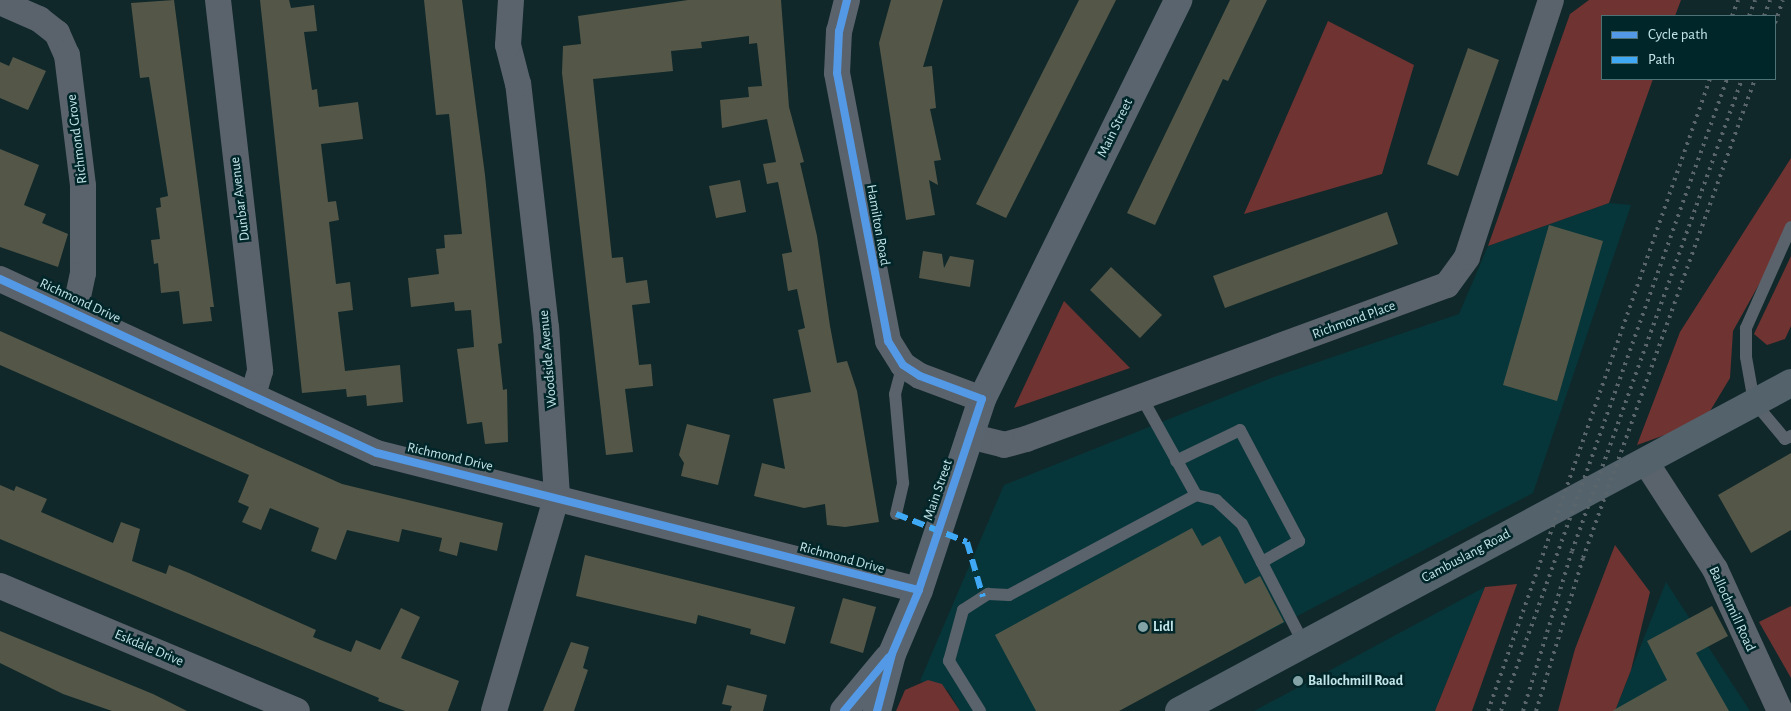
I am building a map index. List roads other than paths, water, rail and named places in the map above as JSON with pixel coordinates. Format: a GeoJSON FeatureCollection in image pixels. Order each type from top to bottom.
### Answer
{"type":"FeatureCollection","features":[{"type":"Feature","properties":{"kind":"main road","name":"Main Street"},"geometry":{"type":"LineString","coordinates":[[919,590],[982,399],[1178,0]]}},
{"type":"Feature","properties":{"kind":"main road","name":"Cambuslang Road"},"geometry":{"type":"LineString","coordinates":[[1754,402],[1791,368]]}},
{"type":"Feature","properties":{"kind":"main road","name":"Cambuslang Road"},"geometry":{"type":"LineString","coordinates":[[1179,711],[1791,382]]}},
{"type":"Feature","properties":{"kind":"main road"},"geometry":{"type":"LineString","coordinates":[[877,711],[892,654],[919,590]]}},
{"type":"Feature","properties":{"kind":"main road"},"geometry":{"type":"LineString","coordinates":[[844,711],[892,654]]}},
{"type":"Feature","properties":{"kind":"street","name":"Dunbar Avenue"},"geometry":{"type":"LineString","coordinates":[[218,0],[260,371],[253,396]]}},
{"type":"Feature","properties":{"kind":"street","name":"Woodside Avenue"},"geometry":{"type":"LineString","coordinates":[[494,711],[558,496],[546,328],[518,84],[508,45],[511,0]]}},
{"type":"Feature","properties":{"kind":"street","name":"Hamilton Road"},"geometry":{"type":"LineString","coordinates":[[847,0],[839,31],[837,73],[881,313],[888,341],[903,365],[940,387],[982,399]]}},
{"type":"Feature","properties":{"kind":"street","name":"Richmond Place"},"geometry":{"type":"LineString","coordinates":[[969,436],[1004,445],[1142,398],[1447,285],[1467,257],[1554,0]]}},
{"type":"Feature","properties":{"kind":"street","name":"Richmond Grove"},"geometry":{"type":"LineString","coordinates":[[0,2],[39,19],[56,33],[67,55],[83,186],[83,273],[75,312]]}},
{"type":"Feature","properties":{"kind":"street","name":"Richmond Drive"},"geometry":{"type":"LineString","coordinates":[[0,279],[377,453],[558,496],[919,590]]}},
{"type":"Feature","properties":{"kind":"street","name":"Ballochmill Road"},"geometry":{"type":"LineString","coordinates":[[1645,461],[1715,569],[1780,711]]}},
{"type":"Feature","properties":{"kind":"street","name":"Eskdale Drive"},"geometry":{"type":"LineString","coordinates":[[0,586],[297,711]]}},
{"type":"Feature","properties":{"kind":"lane"},"geometry":{"type":"LineString","coordinates":[[1791,227],[1746,328],[1754,402],[1785,439],[1791,436]]}},
{"type":"Feature","properties":{"kind":"lane"},"geometry":{"type":"LineString","coordinates":[[896,514],[903,483],[895,394],[903,365]]}},
{"type":"Feature","properties":{"kind":"lane"},"geometry":{"type":"LineString","coordinates":[[1142,398],[1196,495]]}},
{"type":"Feature","properties":{"kind":"lane"},"geometry":{"type":"LineString","coordinates":[[1176,461],[1240,430],[1299,541],[1262,562]]}},
{"type":"Feature","properties":{"kind":"lane"},"geometry":{"type":"LineString","coordinates":[[980,711],[949,661],[963,610],[988,594],[1010,595],[1196,495],[1216,500],[1242,524],[1304,644]]}},
{"type":"Feature","properties":{"kind":"railway"},"geometry":{"type":"LineString","coordinates":[[1732,15],[1738,0]]}},
{"type":"Feature","properties":{"kind":"railway"},"geometry":{"type":"LineString","coordinates":[[1749,15],[1755,0]]}},
{"type":"Feature","properties":{"kind":"railway"},"geometry":{"type":"LineString","coordinates":[[1764,15],[1770,0]]}},
{"type":"Feature","properties":{"kind":"railway"},"geometry":{"type":"LineString","coordinates":[[1776,20],[1783,0]]}},
{"type":"Feature","properties":{"kind":"railway"},"geometry":{"type":"LineString","coordinates":[[1488,711],[1710,80]]}},
{"type":"Feature","properties":{"kind":"railway"},"geometry":{"type":"LineString","coordinates":[[1501,711],[1727,80]]}},
{"type":"Feature","properties":{"kind":"railway"},"geometry":{"type":"LineString","coordinates":[[1523,711],[1572,551],[1742,80]]}},
{"type":"Feature","properties":{"kind":"railway"},"geometry":{"type":"LineString","coordinates":[[1536,711],[1583,558],[1755,80]]}},
{"type":"Feature","properties":{"kind":"place","name":"Lidl"},"geometry":{"type":"Point","coordinates":[1143,627]}},
{"type":"Feature","properties":{"kind":"place","name":"Ballochmill Road"},"geometry":{"type":"Point","coordinates":[1298,681]}}]}
